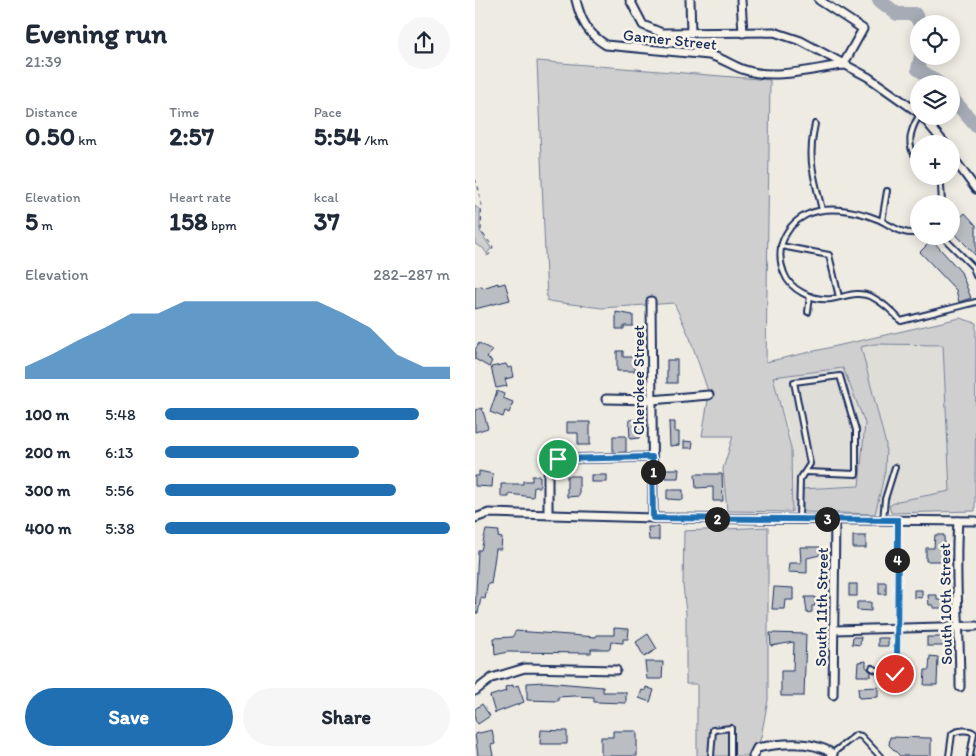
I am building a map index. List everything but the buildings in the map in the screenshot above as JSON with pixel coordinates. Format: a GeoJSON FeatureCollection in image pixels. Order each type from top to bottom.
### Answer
{"type":"FeatureCollection","features":[{"type":"Feature","properties":{"kind":"street","name":"Garner Street"},"geometry":{"type":"LineString","coordinates":[[576,0],[584,24],[593,37],[606,45],[709,55],[723,58],[744,70],[766,74],[843,65]]}},
{"type":"Feature","properties":{"kind":"street"},"geometry":{"type":"LineString","coordinates":[[630,0],[643,25],[662,33],[774,32],[801,42],[843,65],[868,76],[910,108]]}},
{"type":"Feature","properties":{"kind":"street"},"geometry":{"type":"LineString","coordinates":[[690,0],[691,33]]}},
{"type":"Feature","properties":{"kind":"street"},"geometry":{"type":"LineString","coordinates":[[741,0],[743,33]]}},
{"type":"Feature","properties":{"kind":"street"},"geometry":{"type":"LineString","coordinates":[[819,0],[863,28],[843,65]]}},
{"type":"Feature","properties":{"kind":"street"},"geometry":{"type":"LineString","coordinates":[[929,125],[937,135]]}},
{"type":"Feature","properties":{"kind":"street"},"geometry":{"type":"LineString","coordinates":[[960,167],[976,189]]}},
{"type":"Feature","properties":{"kind":"street","name":"Cherokee Street"},"geometry":{"type":"LineString","coordinates":[[651,301],[653,518]]}},
{"type":"Feature","properties":{"kind":"street"},"geometry":{"type":"LineString","coordinates":[[606,399],[651,400],[709,394]]}},
{"type":"Feature","properties":{"kind":"street"},"geometry":{"type":"LineString","coordinates":[[549,514],[548,474],[553,461],[558,459],[652,457]]}},
{"type":"Feature","properties":{"kind":"street"},"geometry":{"type":"LineString","coordinates":[[475,518],[489,513],[653,518],[976,521]]}},
{"type":"Feature","properties":{"kind":"street","name":"South 11th Street"},"geometry":{"type":"LineString","coordinates":[[833,695],[835,519]]}},
{"type":"Feature","properties":{"kind":"street","name":"South 10th Street"},"geometry":{"type":"LineString","coordinates":[[957,521],[956,550],[960,626],[960,686]]}},
{"type":"Feature","properties":{"kind":"street"},"geometry":{"type":"LineString","coordinates":[[834,630],[976,626]]}},
{"type":"Feature","properties":{"kind":"street"},"geometry":{"type":"LineString","coordinates":[[475,691],[492,678],[525,668],[615,670]]}},
{"type":"Feature","properties":{"kind":"street"},"geometry":{"type":"LineString","coordinates":[[753,756],[757,748],[775,744],[821,746],[832,755]]}},
{"type":"Feature","properties":{"kind":"lane"},"geometry":{"type":"LineString","coordinates":[[815,124],[811,163],[812,177],[822,210]]}},
{"type":"Feature","properties":{"kind":"lane"},"geometry":{"type":"LineString","coordinates":[[882,221],[887,191]]}},
{"type":"Feature","properties":{"kind":"lane"},"geometry":{"type":"LineString","coordinates":[[910,232],[905,232],[882,221],[843,210],[822,210],[797,221],[789,230],[781,246],[780,261],[785,277],[797,290],[810,296],[831,299],[853,294],[871,297],[901,321],[976,302]]}},
{"type":"Feature","properties":{"kind":"lane"},"geometry":{"type":"LineString","coordinates":[[951,245],[973,267],[976,276]]}},
{"type":"Feature","properties":{"kind":"lane"},"geometry":{"type":"LineString","coordinates":[[781,246],[829,255],[839,296]]}},
{"type":"Feature","properties":{"kind":"lane"},"geometry":{"type":"LineString","coordinates":[[808,312],[810,296]]}},
{"type":"Feature","properties":{"kind":"lane"},"geometry":{"type":"LineString","coordinates":[[799,519],[800,479],[810,464],[793,382],[840,376],[856,430],[856,474],[806,472]]}},
{"type":"Feature","properties":{"kind":"lane"},"geometry":{"type":"LineString","coordinates":[[883,520],[885,500],[895,467]]}},
{"type":"Feature","properties":{"kind":"lane"},"geometry":{"type":"LineString","coordinates":[[872,668],[884,674],[895,674],[897,670],[898,520]]}},
{"type":"Feature","properties":{"kind":"lane"},"geometry":{"type":"LineString","coordinates":[[711,756],[713,730],[731,728],[731,756]]}},
{"type":"Feature","properties":{"kind":"lane"},"geometry":{"type":"LineString","coordinates":[[949,756],[952,734],[956,731],[972,731],[975,733],[970,756]]}},
{"type":"Feature","properties":{"kind":"lane"},"geometry":{"type":"LineString","coordinates":[[832,755],[856,735],[861,736],[880,756]]}},
{"type":"Feature","properties":{"kind":"path"},"geometry":{"type":"LineString","coordinates":[[475,180],[479,191],[483,218],[481,231],[493,247],[490,254],[486,256]]}},
{"type":"Feature","properties":{"kind":"shaded area"},"geometry":{"type":"Polygon","coordinates":[[[537,61],[770,80],[766,362],[960,318],[976,323],[975,511],[891,513],[889,506],[898,501],[950,491],[943,345],[874,344],[861,347],[886,445],[885,472],[875,514],[804,512],[801,489],[859,486],[865,423],[843,368],[773,377],[791,448],[792,512],[727,511],[723,469],[733,436],[702,436],[709,394],[690,338],[674,303],[602,308],[547,301],[537,61]]]}},
{"type":"Feature","properties":{"kind":"shaded area"},"geometry":{"type":"Polygon","coordinates":[[[475,206],[480,210],[480,231],[491,248],[487,254],[483,248],[475,244],[475,206]]]}},
{"type":"Feature","properties":{"kind":"shaded area"},"geometry":{"type":"Polygon","coordinates":[[[874,344],[943,345],[950,492],[898,501],[875,514],[885,479],[886,445],[861,347],[874,344]]]}},
{"type":"Feature","properties":{"kind":"shaded area"},"geometry":{"type":"Polygon","coordinates":[[[843,368],[865,423],[866,439],[859,486],[802,489],[804,512],[792,512],[793,481],[790,434],[773,377],[843,368]]]}},
{"type":"Feature","properties":{"kind":"shaded area"},"geometry":{"type":"Polygon","coordinates":[[[768,527],[768,700],[761,737],[757,748],[750,756],[697,756],[697,684],[686,684],[686,613],[683,585],[684,531],[768,527]]]}},
{"type":"Feature","properties":{"kind":"waterway"},"geometry":{"type":"LineString","coordinates":[[879,0],[897,14],[916,15]]}},
{"type":"Feature","properties":{"kind":"waterway"},"geometry":{"type":"LineString","coordinates":[[919,65],[918,69],[927,75]]}},
{"type":"Feature","properties":{"kind":"waterway"},"geometry":{"type":"LineString","coordinates":[[960,107],[976,126]]}},
{"type":"Feature","properties":{"kind":"route"},"geometry":{"type":"LineString","coordinates":[[558,459],[652,457],[653,518],[898,520],[897,670],[895,674]]}}]}
